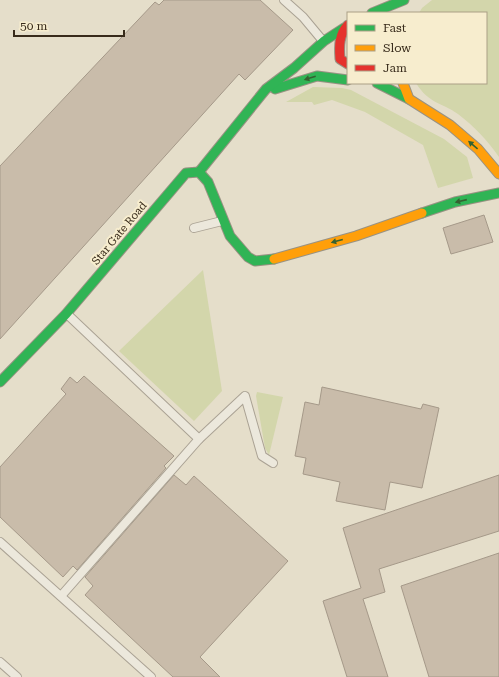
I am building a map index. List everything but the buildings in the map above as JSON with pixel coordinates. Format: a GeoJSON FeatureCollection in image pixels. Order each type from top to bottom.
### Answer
{"type":"FeatureCollection","features":[{"type":"Feature","properties":{"kind":"street"},"geometry":{"type":"LineString","coordinates":[[374,12],[404,0]]}},
{"type":"Feature","properties":{"kind":"street"},"geometry":{"type":"LineString","coordinates":[[404,12],[405,6],[409,0]]}},
{"type":"Feature","properties":{"kind":"street"},"geometry":{"type":"LineString","coordinates":[[346,27],[324,42],[264,93],[198,172],[208,182],[230,236],[248,257],[255,261],[270,260],[356,236],[455,202],[499,193]]}},
{"type":"Feature","properties":{"kind":"street"},"geometry":{"type":"LineString","coordinates":[[346,27],[339,44],[340,59],[347,63]]}},
{"type":"Feature","properties":{"kind":"street"},"geometry":{"type":"LineString","coordinates":[[264,93],[317,76],[347,80]]}},
{"type":"Feature","properties":{"kind":"street"},"geometry":{"type":"LineString","coordinates":[[403,84],[409,99]]}},
{"type":"Feature","properties":{"kind":"street"},"geometry":{"type":"LineString","coordinates":[[377,85],[409,99],[450,125],[478,149],[499,174]]}},
{"type":"Feature","properties":{"kind":"street","name":"Star Gate Road"},"geometry":{"type":"LineString","coordinates":[[0,382],[66,314],[186,173],[198,172]]}},
{"type":"Feature","properties":{"kind":"street"},"geometry":{"type":"LineString","coordinates":[[484,186],[499,188]]}},
{"type":"Feature","properties":{"kind":"street"},"geometry":{"type":"LineString","coordinates":[[241,249],[252,249]]}},
{"type":"Feature","properties":{"kind":"lane"},"geometry":{"type":"LineString","coordinates":[[284,0],[303,17],[324,42]]}},
{"type":"Feature","properties":{"kind":"lane"},"geometry":{"type":"LineString","coordinates":[[194,228],[223,221]]}},
{"type":"Feature","properties":{"kind":"lane"},"geometry":{"type":"LineString","coordinates":[[66,314],[199,439]]}},
{"type":"Feature","properties":{"kind":"lane"},"geometry":{"type":"LineString","coordinates":[[61,596],[199,439],[245,396],[262,456],[272,463]]}},
{"type":"Feature","properties":{"kind":"lane"},"geometry":{"type":"LineString","coordinates":[[0,542],[151,677]]}},
{"type":"Feature","properties":{"kind":"lane"},"geometry":{"type":"LineString","coordinates":[[0,662],[17,677]]}},
{"type":"Feature","properties":{"kind":"green space"},"geometry":{"type":"Polygon","coordinates":[[[432,0],[499,0],[499,157],[470,124],[452,110],[431,99],[417,84],[487,84],[487,12],[420,12],[422,8],[432,0]]]}},
{"type":"Feature","properties":{"kind":"green space"},"geometry":{"type":"Polygon","coordinates":[[[313,87],[342,88],[351,90],[444,139],[467,157],[473,178],[438,188],[423,145],[365,112],[332,100],[314,105],[312,102],[286,102],[313,87]]]}},
{"type":"Feature","properties":{"kind":"green space"},"geometry":{"type":"Polygon","coordinates":[[[203,270],[222,391],[194,421],[119,351],[203,270]]]}},
{"type":"Feature","properties":{"kind":"green space"},"geometry":{"type":"Polygon","coordinates":[[[257,392],[283,397],[269,455],[265,448],[256,396],[257,392]]]}},
{"type":"Feature","properties":{"kind":"traffic: fast"},"geometry":{"type":"LineString","coordinates":[[374,12],[404,0]]}},
{"type":"Feature","properties":{"kind":"traffic: fast"},"geometry":{"type":"LineString","coordinates":[[199,172],[266,89],[294,68],[324,41],[344,28]]}},
{"type":"Feature","properties":{"kind":"traffic: fast"},"geometry":{"type":"LineString","coordinates":[[275,89],[317,76],[347,80]]}},
{"type":"Feature","properties":{"kind":"traffic: fast"},"geometry":{"type":"LineString","coordinates":[[379,84],[409,99]]}},
{"type":"Feature","properties":{"kind":"traffic: fast"},"geometry":{"type":"LineString","coordinates":[[0,382],[66,314],[186,173],[199,172],[208,182],[230,236],[248,257],[255,261],[274,259]]}},
{"type":"Feature","properties":{"kind":"traffic: fast"},"geometry":{"type":"LineString","coordinates":[[422,213],[455,202],[499,193]]}},
{"type":"Feature","properties":{"kind":"traffic: slow"},"geometry":{"type":"LineString","coordinates":[[403,84],[409,99],[450,125],[478,149],[499,174]]}},
{"type":"Feature","properties":{"kind":"traffic: slow"},"geometry":{"type":"LineString","coordinates":[[274,259],[356,236],[422,213]]}},
{"type":"Feature","properties":{"kind":"traffic: jam"},"geometry":{"type":"LineString","coordinates":[[347,26],[340,40],[340,59],[347,63]]}}]}
